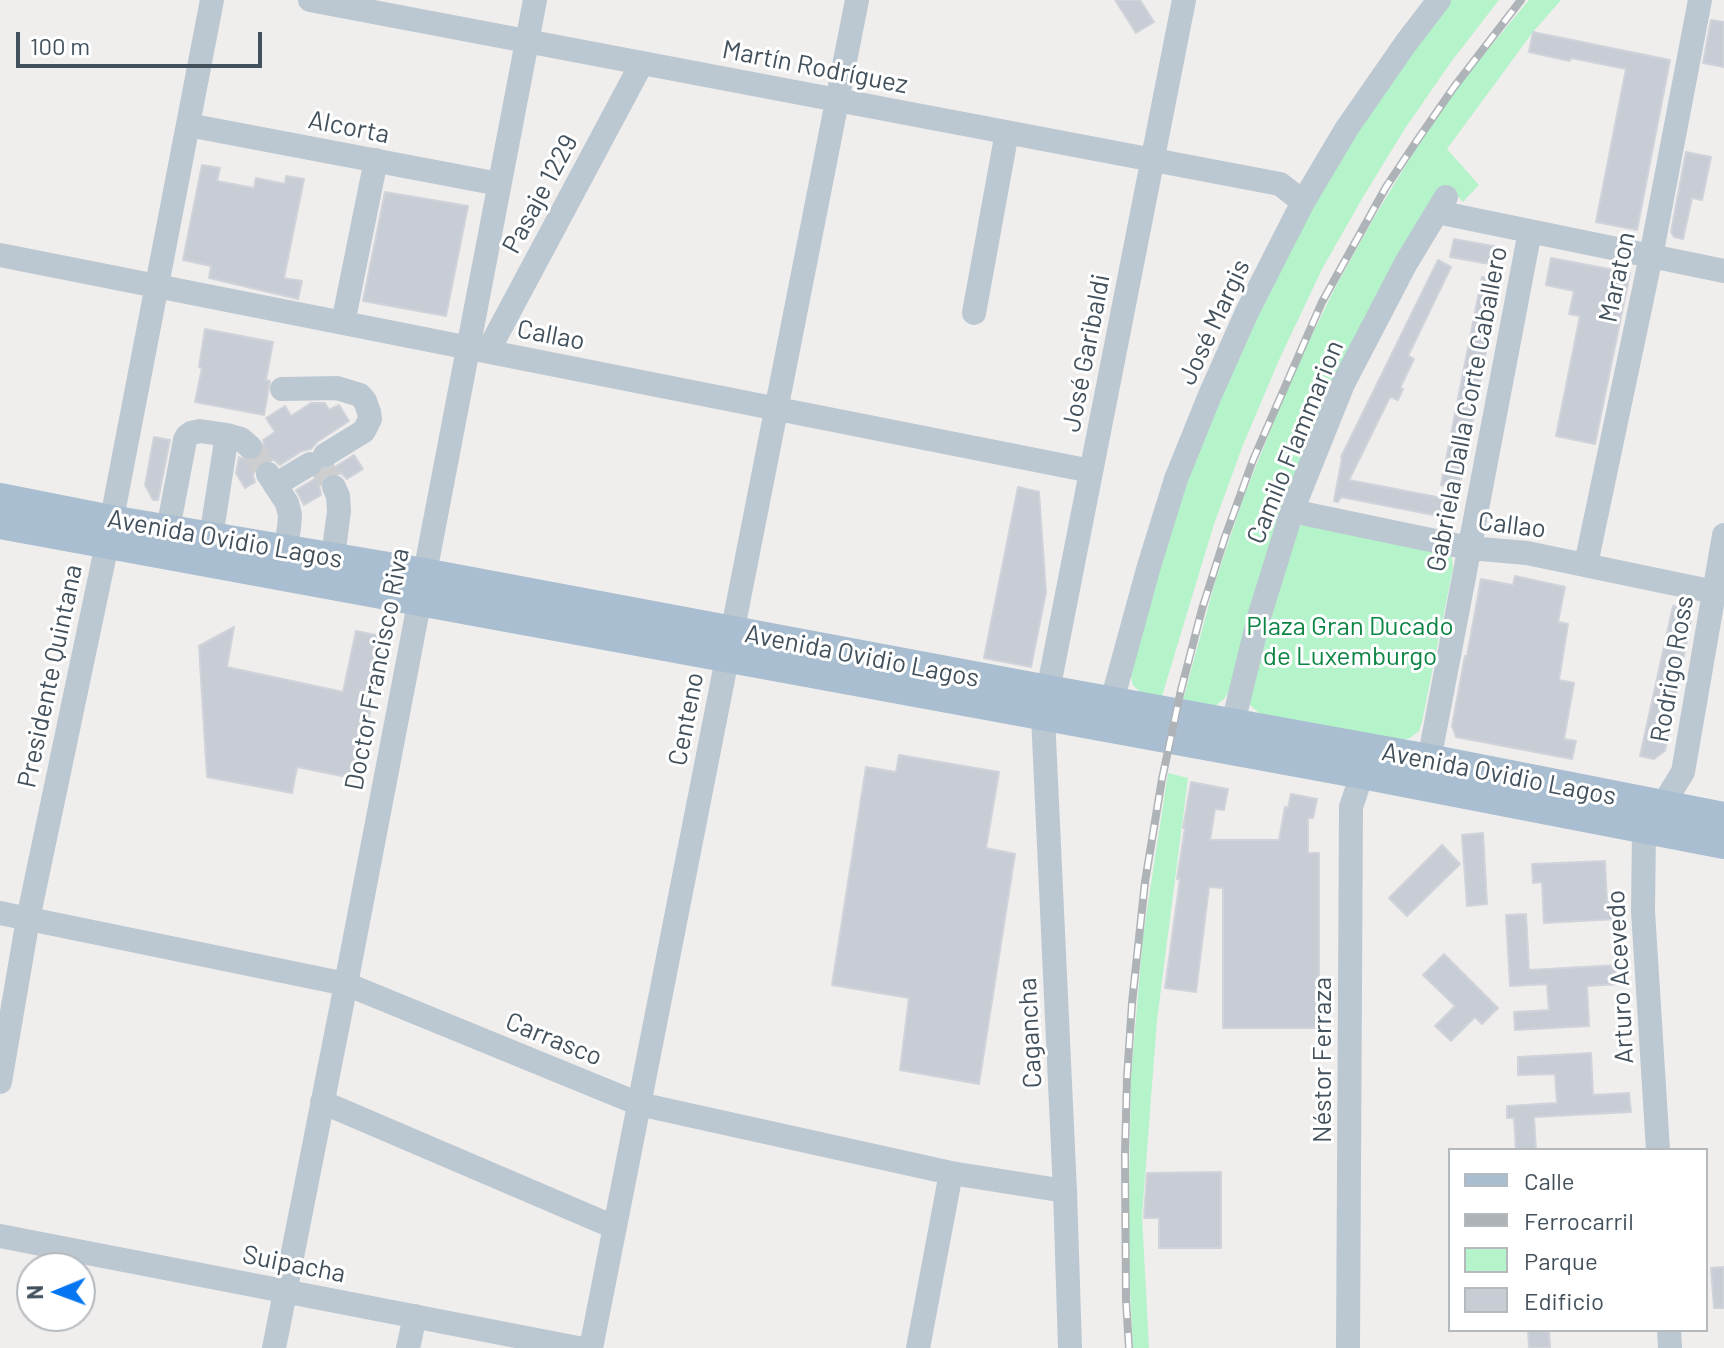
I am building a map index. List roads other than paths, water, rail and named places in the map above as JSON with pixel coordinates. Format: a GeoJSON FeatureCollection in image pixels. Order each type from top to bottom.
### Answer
{"type":"FeatureCollection","features":[{"type":"Feature","properties":{"kind":"main road","name":"Avenida Ovidio Lagos"},"geometry":{"type":"LineString","coordinates":[[0,498],[109,532],[168,529],[211,537],[282,562],[333,557],[421,587]]}},
{"type":"Feature","properties":{"kind":"main road","name":"Avenida Ovidio Lagos"},"geometry":{"type":"LineString","coordinates":[[0,524],[109,532],[421,587],[1045,703],[1362,774],[1427,772]]}},
{"type":"Feature","properties":{"kind":"main road","name":"Avenida Ovidio Lagos"},"geometry":{"type":"LineString","coordinates":[[1045,703],[1112,701],[1233,723],[1427,772],[1653,818],[1724,844]]}},
{"type":"Feature","properties":{"kind":"main road","name":"Avenida Ovidio Lagos"},"geometry":{"type":"LineString","coordinates":[[1653,818],[1724,817]]}},
{"type":"Feature","properties":{"kind":"street","name":"Presidente Quintana"},"geometry":{"type":"LineString","coordinates":[[0,1082],[28,919],[109,532],[212,0]]}},
{"type":"Feature","properties":{"kind":"street","name":"Martín Rodríguez"},"geometry":{"type":"LineString","coordinates":[[310,0],[1280,184],[1303,202]]}},
{"type":"Feature","properties":{"kind":"street","name":"Doctor Francisco Riva"},"geometry":{"type":"LineString","coordinates":[[274,1348],[421,587],[478,349],[499,184],[535,0]]}},
{"type":"Feature","properties":{"kind":"street"},"geometry":{"type":"LineString","coordinates":[[837,100],[857,0]]}},
{"type":"Feature","properties":{"kind":"street","name":"José Garibaldi"},"geometry":{"type":"LineString","coordinates":[[1045,703],[1184,0]]}},
{"type":"Feature","properties":{"kind":"street","name":"José Margis"},"geometry":{"type":"LineString","coordinates":[[1112,701],[1176,479],[1235,340],[1303,202],[1347,128],[1439,0]]}},
{"type":"Feature","properties":{"kind":"street","name":"Maraton"},"geometry":{"type":"LineString","coordinates":[[1586,564],[1651,256],[1700,0]]}},
{"type":"Feature","properties":{"kind":"street","name":"Pasaje 1229"},"geometry":{"type":"LineString","coordinates":[[478,349],[642,63]]}},
{"type":"Feature","properties":{"kind":"street","name":"Centeno"},"geometry":{"type":"LineString","coordinates":[[591,1348],[837,100]]}},
{"type":"Feature","properties":{"kind":"street","name":"Alcorta"},"geometry":{"type":"LineString","coordinates":[[188,125],[499,184]]}},
{"type":"Feature","properties":{"kind":"street"},"geometry":{"type":"LineString","coordinates":[[974,313],[1007,132]]}},
{"type":"Feature","properties":{"kind":"street"},"geometry":{"type":"LineString","coordinates":[[343,323],[376,160]]}},
{"type":"Feature","properties":{"kind":"street","name":"Camilo Flammarion"},"geometry":{"type":"LineString","coordinates":[[1233,723],[1259,617],[1292,511],[1343,384],[1406,263],[1442,205],[1530,231]]}},
{"type":"Feature","properties":{"kind":"street"},"geometry":{"type":"LineString","coordinates":[[1530,231],[1724,271]]}},
{"type":"Feature","properties":{"kind":"street","name":"Gabriela Dalla Corte Caballero"},"geometry":{"type":"LineString","coordinates":[[1427,772],[1530,231]]}},
{"type":"Feature","properties":{"kind":"street","name":"Callao"},"geometry":{"type":"LineString","coordinates":[[0,255],[1091,471]]}},
{"type":"Feature","properties":{"kind":"street"},"geometry":{"type":"LineString","coordinates":[[282,389],[337,388],[360,395],[370,419],[364,431],[318,460],[272,480],[287,503],[290,515],[282,562]]}},
{"type":"Feature","properties":{"kind":"street"},"geometry":{"type":"LineString","coordinates":[[168,529],[187,436],[200,431],[227,435],[241,439],[250,447]]}},
{"type":"Feature","properties":{"kind":"street"},"geometry":{"type":"LineString","coordinates":[[211,537],[227,435]]}},
{"type":"Feature","properties":{"kind":"street"},"geometry":{"type":"LineString","coordinates":[[333,557],[339,511],[334,487]]}},
{"type":"Feature","properties":{"kind":"street","name":"Callao"},"geometry":{"type":"LineString","coordinates":[[1292,511],[1469,548],[1527,553],[1586,564],[1718,593]]}},
{"type":"Feature","properties":{"kind":"street","name":"Rodrigo Ross"},"geometry":{"type":"LineString","coordinates":[[1653,818],[1683,772],[1718,593],[1724,535]]}},
{"type":"Feature","properties":{"kind":"street","name":"Cagancha"},"geometry":{"type":"LineString","coordinates":[[1045,703],[1070,1348]]}},
{"type":"Feature","properties":{"kind":"street","name":"Néstor Ferraza"},"geometry":{"type":"LineString","coordinates":[[1348,1348],[1351,807],[1362,774]]}},
{"type":"Feature","properties":{"kind":"street","name":"Arturo Acevedo"},"geometry":{"type":"LineString","coordinates":[[1653,818],[1643,911],[1658,1148]]}},
{"type":"Feature","properties":{"kind":"street","name":"Carrasco"},"geometry":{"type":"LineString","coordinates":[[0,913],[346,984],[639,1104],[951,1173],[1065,1191]]}},
{"type":"Feature","properties":{"kind":"street"},"geometry":{"type":"LineString","coordinates":[[322,1102],[614,1227]]}},
{"type":"Feature","properties":{"kind":"street"},"geometry":{"type":"LineString","coordinates":[[918,1348],[951,1173]]}},
{"type":"Feature","properties":{"kind":"street","name":"Suipacha"},"geometry":{"type":"LineString","coordinates":[[0,1236],[578,1348]]}},
{"type":"Feature","properties":{"kind":"street"},"geometry":{"type":"LineString","coordinates":[[408,1348],[415,1316]]}},
{"type":"Feature","properties":{"kind":"tunnel"},"geometry":{"type":"LineString","coordinates":[[250,447],[268,474]]}},
{"type":"Feature","properties":{"kind":"tunnel"},"geometry":{"type":"LineString","coordinates":[[317,460],[334,487]]}},
{"type":"Feature","properties":{"kind":"railway"},"geometry":{"type":"LineString","coordinates":[[1129,1348],[1125,1154],[1132,1003],[1145,882],[1162,779],[1202,609],[1253,460],[1322,302],[1386,187],[1454,87],[1521,0]]}},
{"type":"Feature","properties":{"kind":"park label","name":"Plaza Gran Ducado de Luxemburgo"},"geometry":{"type":"Point","coordinates":[1350,641]}}]}
